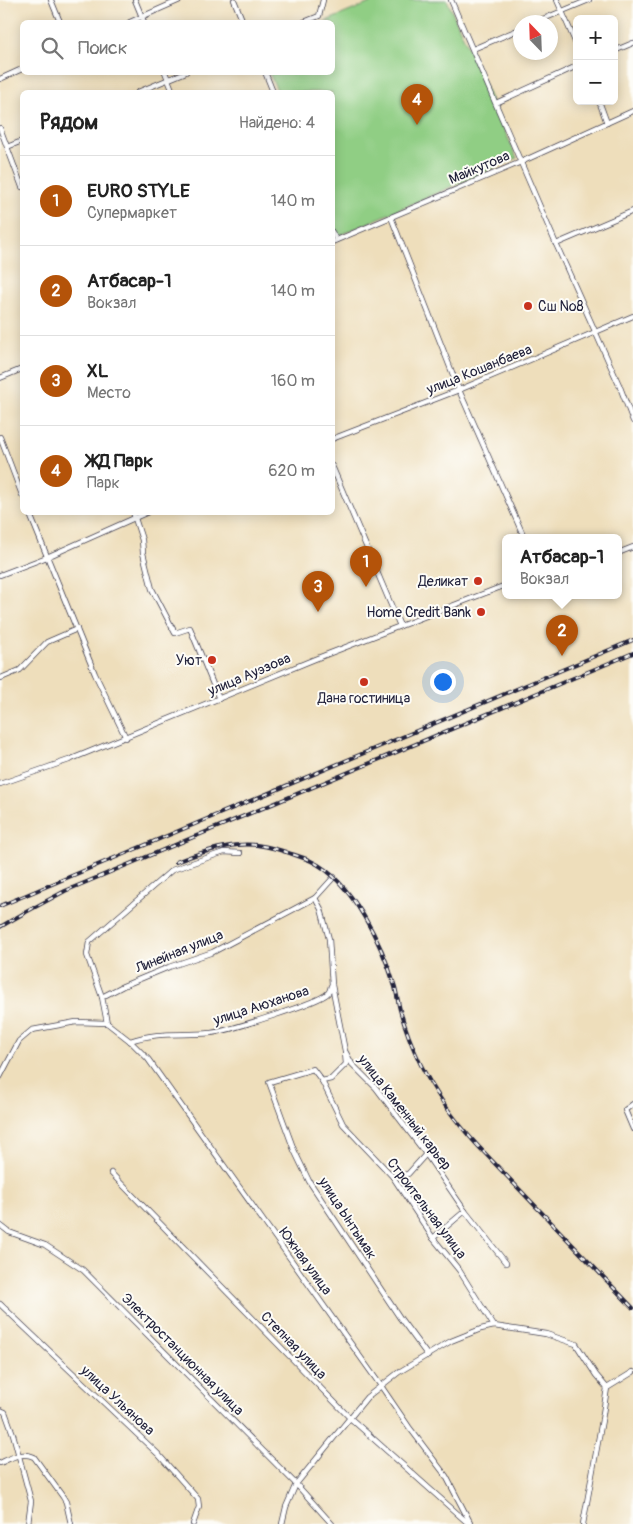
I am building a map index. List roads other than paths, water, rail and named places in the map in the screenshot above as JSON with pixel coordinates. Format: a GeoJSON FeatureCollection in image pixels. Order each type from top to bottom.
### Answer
{"type":"FeatureCollection","features":[{"type":"Feature","properties":{"kind":"street"},"geometry":{"type":"LineString","coordinates":[[51,0],[59,20]]}},
{"type":"Feature","properties":{"kind":"street"},"geometry":{"type":"LineString","coordinates":[[135,0],[143,20],[180,0]]}},
{"type":"Feature","properties":{"kind":"street"},"geometry":{"type":"LineString","coordinates":[[234,0],[242,20]]}},
{"type":"Feature","properties":{"kind":"street"},"geometry":{"type":"LineString","coordinates":[[309,20],[319,16],[323,0]]}},
{"type":"Feature","properties":{"kind":"street"},"geometry":{"type":"LineString","coordinates":[[452,0],[633,420]]}},
{"type":"Feature","properties":{"kind":"street"},"geometry":{"type":"LineString","coordinates":[[557,0],[573,37]]}},
{"type":"Feature","properties":{"kind":"street"},"geometry":{"type":"LineString","coordinates":[[553,15],[589,0]]}},
{"type":"Feature","properties":{"kind":"street"},"geometry":{"type":"LineString","coordinates":[[473,49],[513,32]]}},
{"type":"Feature","properties":{"kind":"street"},"geometry":{"type":"LineString","coordinates":[[618,49],[633,43]]}},
{"type":"Feature","properties":{"kind":"street"},"geometry":{"type":"LineString","coordinates":[[496,103],[573,68]]}},
{"type":"Feature","properties":{"kind":"street"},"geometry":{"type":"LineString","coordinates":[[0,78],[20,70]]}},
{"type":"Feature","properties":{"kind":"street"},"geometry":{"type":"LineString","coordinates":[[166,75],[172,90]]}},
{"type":"Feature","properties":{"kind":"street"},"geometry":{"type":"LineString","coordinates":[[143,90],[179,75]]}},
{"type":"Feature","properties":{"kind":"street"},"geometry":{"type":"LineString","coordinates":[[266,75],[272,90]]}},
{"type":"Feature","properties":{"kind":"street"},"geometry":{"type":"LineString","coordinates":[[601,105],[607,122]]}},
{"type":"Feature","properties":{"kind":"street","name":"Майкутова"},"geometry":{"type":"LineString","coordinates":[[335,241],[521,162],[633,111]]}},
{"type":"Feature","properties":{"kind":"street"},"geometry":{"type":"LineString","coordinates":[[0,128],[20,182]]}},
{"type":"Feature","properties":{"kind":"street"},"geometry":{"type":"LineString","coordinates":[[7,147],[20,142]]}},
{"type":"Feature","properties":{"kind":"street"},"geometry":{"type":"LineString","coordinates":[[556,244],[633,211]]}},
{"type":"Feature","properties":{"kind":"street"},"geometry":{"type":"LineString","coordinates":[[391,217],[459,390],[523,534]]}},
{"type":"Feature","properties":{"kind":"street","name":"улица Кошанбаева"},"geometry":{"type":"LineString","coordinates":[[335,438],[459,390],[633,316]]}},
{"type":"Feature","properties":{"kind":"street"},"geometry":{"type":"LineString","coordinates":[[0,378],[20,370]]}},
{"type":"Feature","properties":{"kind":"street"},"geometry":{"type":"LineString","coordinates":[[0,438],[20,489]]}},
{"type":"Feature","properties":{"kind":"street"},"geometry":{"type":"LineString","coordinates":[[335,473],[400,626]]}},
{"type":"Feature","properties":{"kind":"street"},"geometry":{"type":"LineString","coordinates":[[30,515],[96,674],[126,738]]}},
{"type":"Feature","properties":{"kind":"street"},"geometry":{"type":"LineString","coordinates":[[134,515],[142,540],[143,554],[152,590],[175,633],[190,628],[219,699]]}},
{"type":"Feature","properties":{"kind":"street"},"geometry":{"type":"LineString","coordinates":[[0,575],[47,557],[142,515]]}},
{"type":"Feature","properties":{"kind":"street","name":"улица Ауэзова"},"geometry":{"type":"LineString","coordinates":[[0,784],[126,738],[315,659],[502,587]]}},
{"type":"Feature","properties":{"kind":"street"},"geometry":{"type":"LineString","coordinates":[[1,678],[20,670],[48,642],[77,629]]}},
{"type":"Feature","properties":{"kind":"street"},"geometry":{"type":"LineString","coordinates":[[0,1077],[19,1041],[32,1030],[76,1022],[107,1023],[102,997],[86,955],[89,942],[172,870],[224,852],[240,853]]}},
{"type":"Feature","properties":{"kind":"street","name":"Линейная улица"},"geometry":{"type":"LineString","coordinates":[[102,997],[169,967],[213,952],[315,898],[334,877]]}},
{"type":"Feature","properties":{"kind":"street","name":"улица Каменный карьер"},"geometry":{"type":"LineString","coordinates":[[315,898],[321,909],[329,939],[332,985],[345,1051],[352,1064],[376,1088],[426,1154],[465,1211],[506,1263]]}},
{"type":"Feature","properties":{"kind":"street","name":"улица Аюханова"},"geometry":{"type":"LineString","coordinates":[[130,1041],[143,1036],[168,1033],[212,1033],[308,1004],[328,993],[332,985]]}},
{"type":"Feature","properties":{"kind":"street","name":"Южная улица"},"geometry":{"type":"LineString","coordinates":[[107,1023],[130,1041],[148,1059],[409,1427],[446,1476],[470,1524]]}},
{"type":"Feature","properties":{"kind":"street"},"geometry":{"type":"LineString","coordinates":[[322,1081],[331,1079],[346,1064],[345,1051]]}},
{"type":"Feature","properties":{"kind":"street","name":"улица Ынтымак"},"geometry":{"type":"LineString","coordinates":[[322,1081],[313,1068],[269,1082],[294,1150],[309,1182],[400,1318],[428,1356]]}},
{"type":"Feature","properties":{"kind":"street","name":"Строительная улица"},"geometry":{"type":"LineString","coordinates":[[322,1081],[343,1124],[393,1176],[433,1238],[459,1270],[494,1326]]}},
{"type":"Feature","properties":{"kind":"street"},"geometry":{"type":"LineString","coordinates":[[633,1104],[625,1110],[633,1129]]}},
{"type":"Feature","properties":{"kind":"street"},"geometry":{"type":"LineString","coordinates":[[393,1176],[408,1174],[426,1154]]}},
{"type":"Feature","properties":{"kind":"street","name":"Степная улица"},"geometry":{"type":"LineString","coordinates":[[111,1173],[349,1417],[470,1524]]}},
{"type":"Feature","properties":{"kind":"street"},"geometry":{"type":"LineString","coordinates":[[433,1238],[465,1211]]}},
{"type":"Feature","properties":{"kind":"street","name":"Электростанционная улица"},"geometry":{"type":"LineString","coordinates":[[0,1225],[8,1232],[45,1245],[83,1270],[296,1484],[332,1524]]}},
{"type":"Feature","properties":{"kind":"street","name":"улица Ульянова"},"geometry":{"type":"LineString","coordinates":[[0,1304],[164,1460],[198,1499],[199,1507],[193,1524]]}},
{"type":"Feature","properties":{"kind":"street"},"geometry":{"type":"LineString","coordinates":[[282,1524],[286,1507],[296,1484],[367,1397],[399,1372],[451,1341],[494,1326],[546,1334],[576,1344],[596,1375],[607,1388],[583,1524]]}},
{"type":"Feature","properties":{"kind":"street"},"geometry":{"type":"LineString","coordinates":[[607,1388],[633,1372]]}},
{"type":"Feature","properties":{"kind":"street"},"geometry":{"type":"LineString","coordinates":[[0,1410],[5,1412],[13,1434],[31,1501],[28,1524]]}},
{"type":"Feature","properties":{"kind":"street"},"geometry":{"type":"LineString","coordinates":[[0,1462],[18,1455],[28,1454],[34,1457],[65,1500],[71,1524]]}},
{"type":"Feature","properties":{"kind":"railway"},"geometry":{"type":"LineString","coordinates":[[0,906],[633,640]]}},
{"type":"Feature","properties":{"kind":"railway"},"geometry":{"type":"LineString","coordinates":[[0,927],[65,891],[633,653]]}},
{"type":"Feature","properties":{"kind":"railway"},"geometry":{"type":"LineString","coordinates":[[176,862],[222,847],[256,845],[308,860],[326,870],[340,883],[364,916],[383,953],[395,987],[406,1030],[414,1050],[432,1086],[446,1107],[478,1146],[633,1308]]}},
{"type":"Feature","properties":{"kind":"place","name":"ЖД Парк"},"geometry":{"type":"Point","coordinates":[417,125]}},
{"type":"Feature","properties":{"kind":"place","name":"Сш №8"},"geometry":{"type":"Point","coordinates":[528,306]}},
{"type":"Feature","properties":{"kind":"place","name":"Деликат"},"geometry":{"type":"Point","coordinates":[478,581]}},
{"type":"Feature","properties":{"kind":"place","name":"EURO STYLE"},"geometry":{"type":"Point","coordinates":[366,587]}},
{"type":"Feature","properties":{"kind":"place","name":"XL"},"geometry":{"type":"Point","coordinates":[318,612]}},
{"type":"Feature","properties":{"kind":"place","name":"Home Credit Bank"},"geometry":{"type":"Point","coordinates":[481,612]}},
{"type":"Feature","properties":{"kind":"place","name":"Атбасар-1"},"geometry":{"type":"Point","coordinates":[562,656]}},
{"type":"Feature","properties":{"kind":"place","name":"Уют"},"geometry":{"type":"Point","coordinates":[212,660]}},
{"type":"Feature","properties":{"kind":"place","name":"Дана гостиница"},"geometry":{"type":"Point","coordinates":[364,682]}}]}
